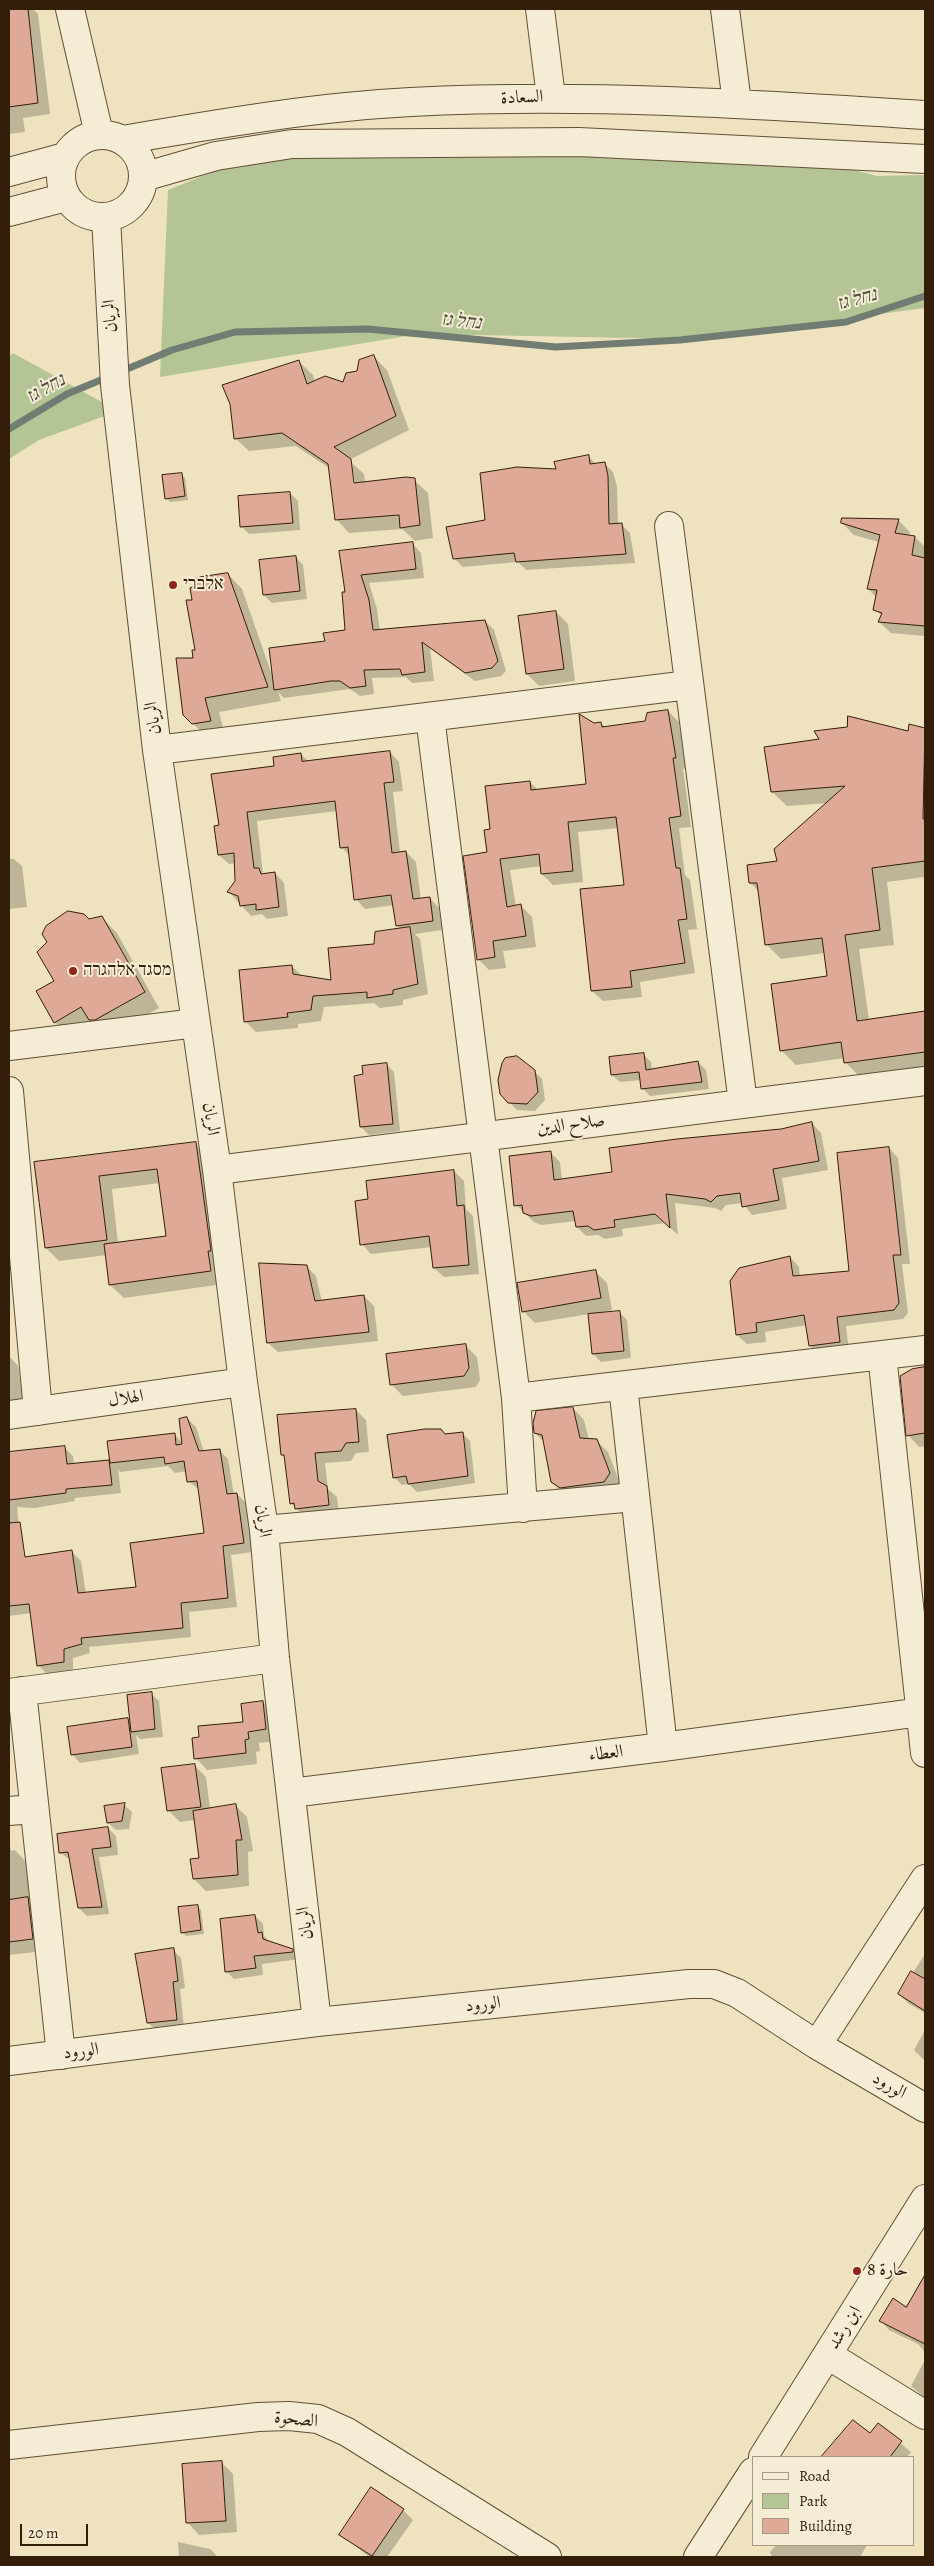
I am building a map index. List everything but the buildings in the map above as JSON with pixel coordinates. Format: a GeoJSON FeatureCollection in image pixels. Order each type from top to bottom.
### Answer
{"type":"FeatureCollection","features":[{"type":"Feature","properties":{"kind":"street"},"geometry":{"type":"LineString","coordinates":[[71,9],[110,137]]}},
{"type":"Feature","properties":{"kind":"street"},"geometry":{"type":"LineString","coordinates":[[540,9],[551,97]]}},
{"type":"Feature","properties":{"kind":"street"},"geometry":{"type":"LineString","coordinates":[[725,9],[737,103]]}},
{"type":"Feature","properties":{"kind":"street","name":"السعادة"},"geometry":{"type":"LineString","coordinates":[[110,137],[276,114],[409,102],[551,97],[737,103],[925,114]]}},
{"type":"Feature","properties":{"kind":"street"},"geometry":{"type":"LineString","coordinates":[[110,137],[132,149],[140,161],[143,177],[138,194],[124,211],[106,217],[87,215],[75,208],[66,197],[61,185],[61,171],[65,157],[74,146],[110,137]]}},
{"type":"Feature","properties":{"kind":"street"},"geometry":{"type":"LineString","coordinates":[[143,177],[216,156],[292,144],[579,142],[925,159]]}},
{"type":"Feature","properties":{"kind":"street"},"geometry":{"type":"LineString","coordinates":[[9,172],[65,157]]}},
{"type":"Feature","properties":{"kind":"street"},"geometry":{"type":"LineString","coordinates":[[9,212],[66,197]]}},
{"type":"Feature","properties":{"kind":"street","name":"الريان"},"geometry":{"type":"LineString","coordinates":[[106,217],[115,385],[157,750],[217,1170],[243,1382],[264,1530],[275,1658],[318,2022]]}},
{"type":"Feature","properties":{"kind":"street"},"geometry":{"type":"LineString","coordinates":[[669,526],[743,1104]]}},
{"type":"Feature","properties":{"kind":"street"},"geometry":{"type":"LineString","coordinates":[[157,750],[690,685]]}},
{"type":"Feature","properties":{"kind":"street"},"geometry":{"type":"LineString","coordinates":[[430,717],[516,1398],[524,1508]]}},
{"type":"Feature","properties":{"kind":"street"},"geometry":{"type":"LineString","coordinates":[[9,1046],[196,1023]]}},
{"type":"Feature","properties":{"kind":"street","name":"صلاح الدين"},"geometry":{"type":"LineString","coordinates":[[217,1170],[925,1080]]}},
{"type":"Feature","properties":{"kind":"street"},"geometry":{"type":"LineString","coordinates":[[9,1091],[38,1411]]}},
{"type":"Feature","properties":{"kind":"street"},"geometry":{"type":"LineString","coordinates":[[516,1398],[925,1350]]}},
{"type":"Feature","properties":{"kind":"street"},"geometry":{"type":"LineString","coordinates":[[882,1355],[925,1753]]}},
{"type":"Feature","properties":{"kind":"street","name":"الهلال"},"geometry":{"type":"LineString","coordinates":[[9,1415],[243,1382]]}},
{"type":"Feature","properties":{"kind":"street"},"geometry":{"type":"LineString","coordinates":[[623,1386],[663,1747]]}},
{"type":"Feature","properties":{"kind":"street"},"geometry":{"type":"LineString","coordinates":[[264,1530],[635,1497]]}},
{"type":"Feature","properties":{"kind":"street"},"geometry":{"type":"LineString","coordinates":[[60,2055],[21,1810],[15,1692],[275,1658]]}},
{"type":"Feature","properties":{"kind":"street","name":"العطاء"},"geometry":{"type":"LineString","coordinates":[[291,1793],[663,1747],[921,1712]]}},
{"type":"Feature","properties":{"kind":"street"},"geometry":{"type":"LineString","coordinates":[[817,2045],[925,1879]]}},
{"type":"Feature","properties":{"kind":"street","name":"الورود"},"geometry":{"type":"LineString","coordinates":[[9,2061],[318,2022],[689,1984],[714,1984],[738,1993],[817,2045],[925,2108]]}},
{"type":"Feature","properties":{"kind":"street","name":"ابن رشد"},"geometry":{"type":"LineString","coordinates":[[763,2456],[925,2199]]}},
{"type":"Feature","properties":{"kind":"street"},"geometry":{"type":"LineString","coordinates":[[828,2355],[925,2415]]}},
{"type":"Feature","properties":{"kind":"street","name":"الصحوة"},"geometry":{"type":"LineString","coordinates":[[9,2445],[258,2417],[289,2416],[318,2419],[373,2448],[547,2557]]}},
{"type":"Feature","properties":{"kind":"street"},"geometry":{"type":"LineString","coordinates":[[698,2557],[752,2474]]}},
{"type":"Feature","properties":{"kind":"green space"},"geometry":{"type":"Polygon","coordinates":[[[276,146],[502,152],[854,170],[877,176],[925,175],[925,308],[690,339],[419,334],[160,377],[168,190],[276,146]]]}},
{"type":"Feature","properties":{"kind":"green space"},"geometry":{"type":"Polygon","coordinates":[[[13,353],[118,411],[39,440],[9,459],[9,357],[13,353]]]}},
{"type":"Feature","properties":{"kind":"waterway","name":"נחל גז"},"geometry":{"type":"LineString","coordinates":[[120,372],[172,350],[235,332],[368,329],[556,347],[680,340],[846,322],[925,296]]}},
{"type":"Feature","properties":{"kind":"waterway","name":"נחל גז"},"geometry":{"type":"LineString","coordinates":[[9,429],[67,394],[108,377]]}},
{"type":"Feature","properties":{"kind":"place","name":"אלברי"},"geometry":{"type":"Point","coordinates":[173,585]}},
{"type":"Feature","properties":{"kind":"place","name":"מסגד אלהגרה"},"geometry":{"type":"Point","coordinates":[73,971]}},
{"type":"Feature","properties":{"kind":"place","name":"حارة 8"},"geometry":{"type":"Point","coordinates":[857,2271]}}]}
